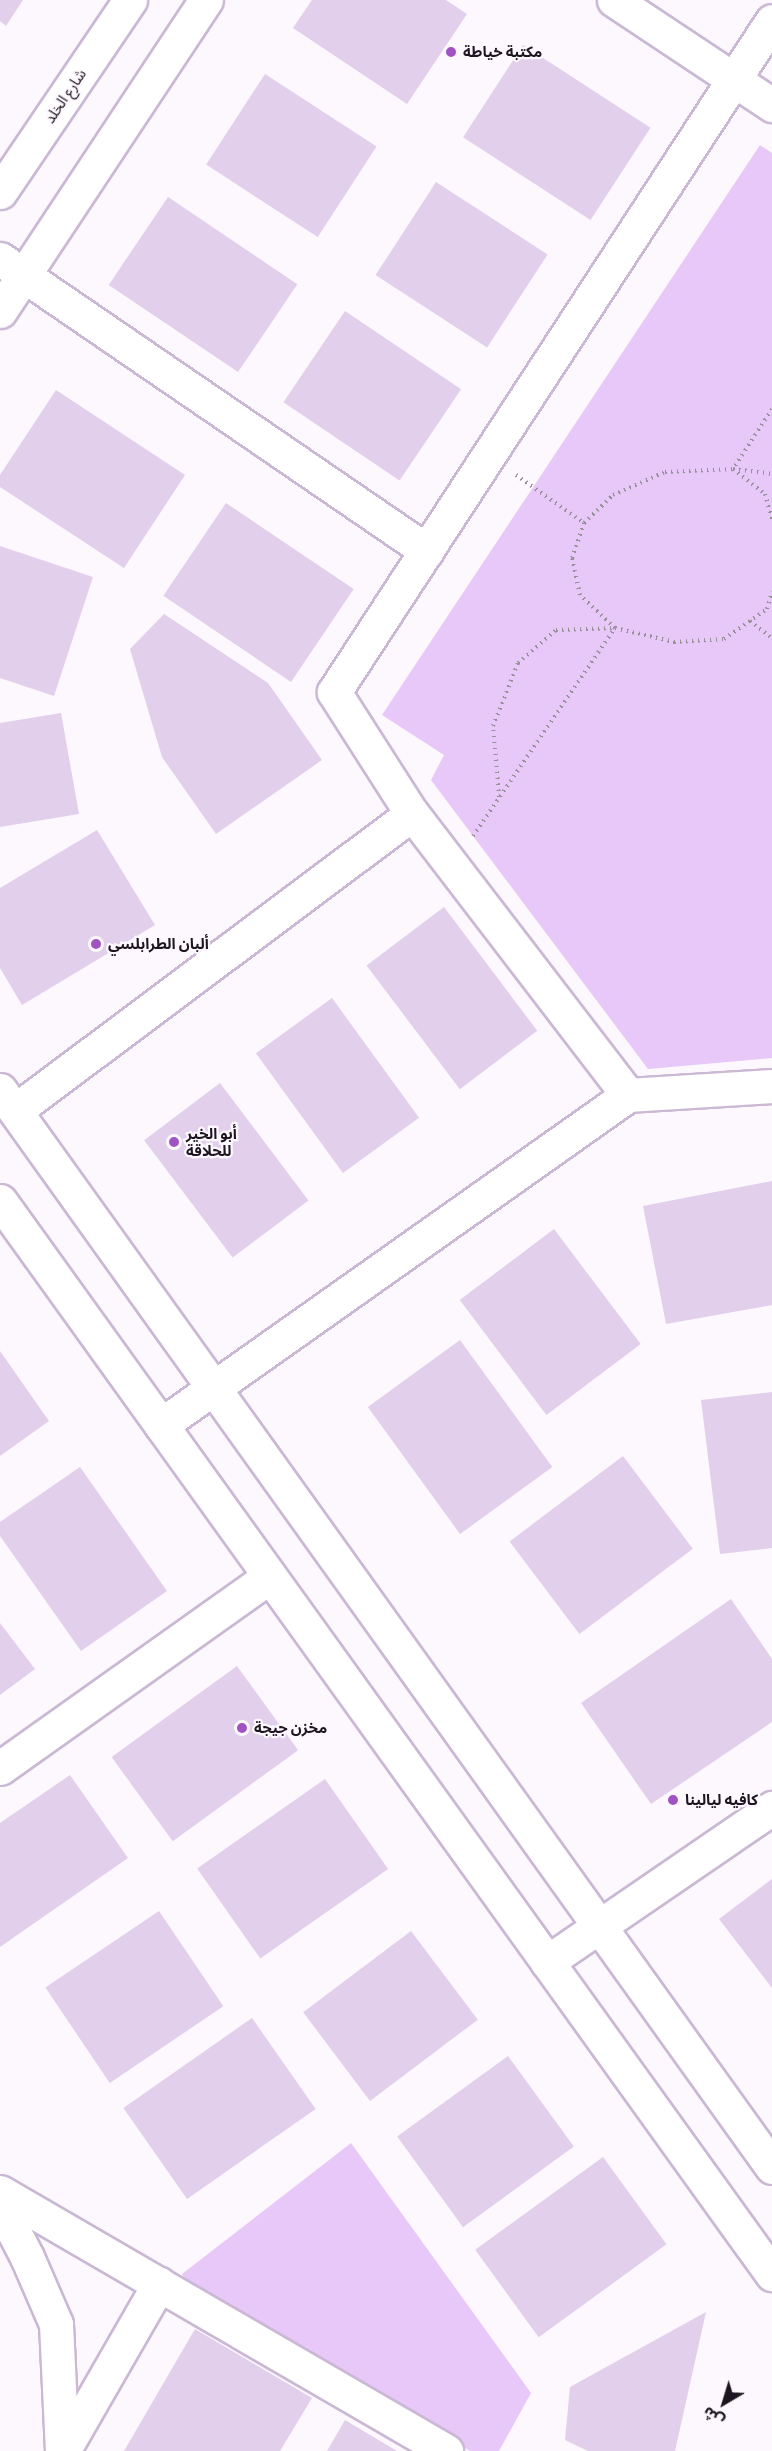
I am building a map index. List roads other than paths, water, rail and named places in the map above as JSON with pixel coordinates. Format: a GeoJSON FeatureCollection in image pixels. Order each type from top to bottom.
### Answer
{"type":"FeatureCollection","features":[{"type":"Feature","properties":{"kind":"street","name":"شارع الخلد"},"geometry":{"type":"LineString","coordinates":[[0,192],[130,0]]}},
{"type":"Feature","properties":{"kind":"street"},"geometry":{"type":"LineString","coordinates":[[0,311],[12,267],[206,0]]}},
{"type":"Feature","properties":{"kind":"street"},"geometry":{"type":"LineString","coordinates":[[614,0],[772,105]]}},
{"type":"Feature","properties":{"kind":"street"},"geometry":{"type":"LineString","coordinates":[[628,1095],[412,814],[334,692],[772,21]]}},
{"type":"Feature","properties":{"kind":"street"},"geometry":{"type":"LineString","coordinates":[[12,267],[427,551]]}},
{"type":"Feature","properties":{"kind":"street"},"geometry":{"type":"LineString","coordinates":[[412,814],[8,1100],[772,2167]]}},
{"type":"Feature","properties":{"kind":"street"},"geometry":{"type":"LineString","coordinates":[[162,1425],[628,1095],[772,1086]]}},
{"type":"Feature","properties":{"kind":"street"},"geometry":{"type":"LineString","coordinates":[[0,1201],[772,2274]]}},
{"type":"Feature","properties":{"kind":"street"},"geometry":{"type":"LineString","coordinates":[[0,1768],[270,1576]]}},
{"type":"Feature","properties":{"kind":"street"},"geometry":{"type":"LineString","coordinates":[[548,1962],[772,1808]]}},
{"type":"Feature","properties":{"kind":"street"},"geometry":{"type":"LineString","coordinates":[[0,2192],[446,2451]]}},
{"type":"Feature","properties":{"kind":"street"},"geometry":{"type":"LineString","coordinates":[[0,2205],[27,2257],[56,2324],[63,2451]]}},
{"type":"Feature","properties":{"kind":"street"},"geometry":{"type":"LineString","coordinates":[[63,2451],[159,2284]]}},
{"type":"Feature","properties":{"kind":"place","name":"مكتبة خياطة"},"geometry":{"type":"Point","coordinates":[451,52]}},
{"type":"Feature","properties":{"kind":"place","name":"ألبان الطرابلسي"},"geometry":{"type":"Point","coordinates":[96,944]}},
{"type":"Feature","properties":{"kind":"place","name":"أبو الخير للحلاقة"},"geometry":{"type":"Point","coordinates":[174,1142]}},
{"type":"Feature","properties":{"kind":"place","name":"مخزن جيجة"},"geometry":{"type":"Point","coordinates":[242,1728]}},
{"type":"Feature","properties":{"kind":"place","name":"كافيه ليالينا"},"geometry":{"type":"Point","coordinates":[673,1800]}}]}
